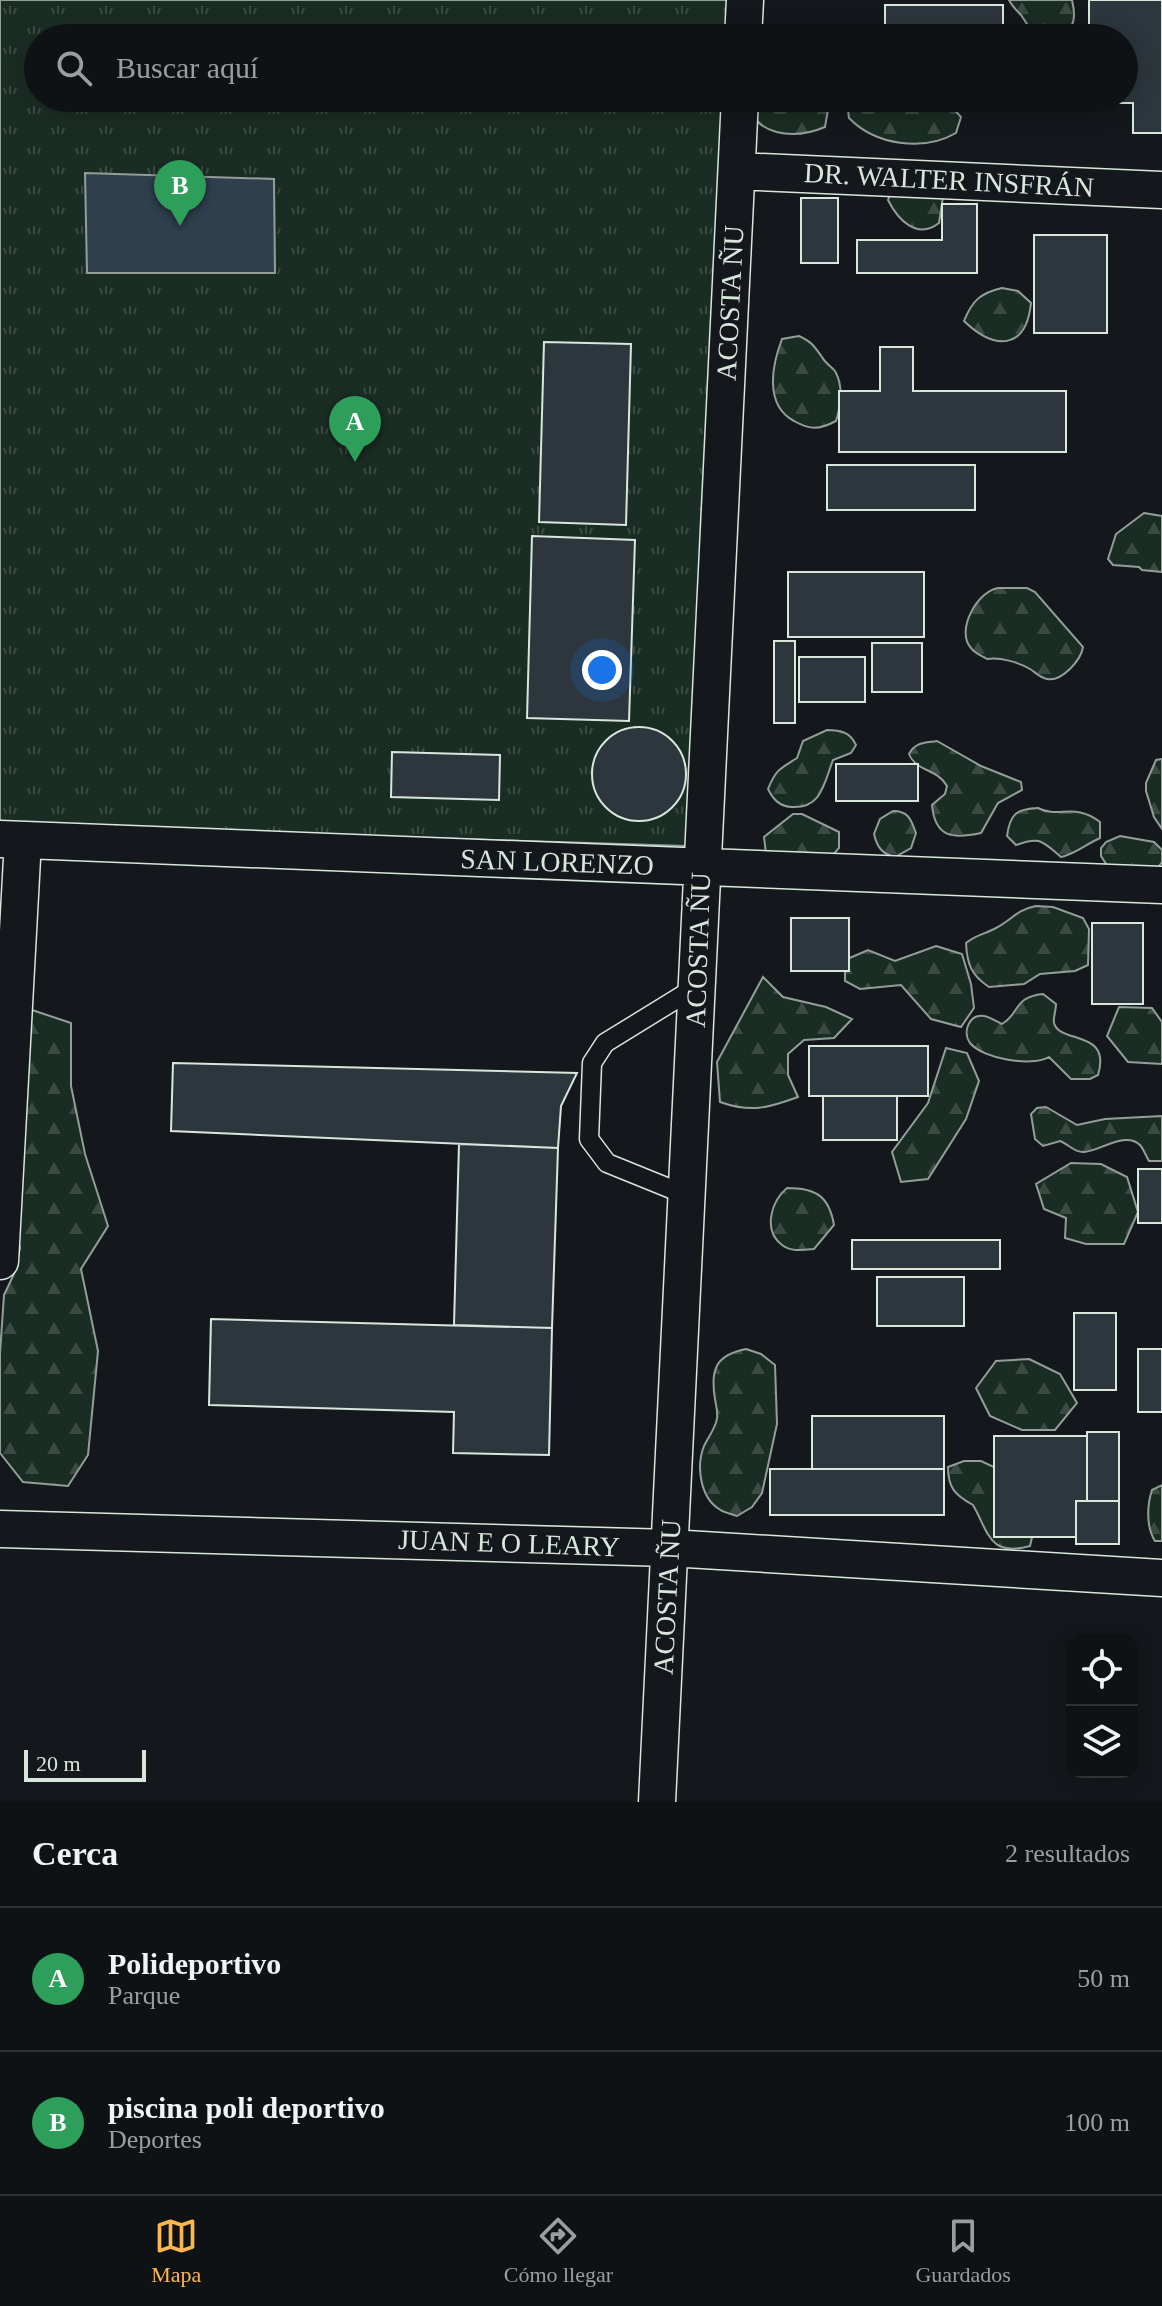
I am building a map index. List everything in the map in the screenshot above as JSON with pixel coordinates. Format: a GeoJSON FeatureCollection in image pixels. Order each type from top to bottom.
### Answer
{"type":"FeatureCollection","features":[{"type":"Feature","properties":{"kind":"street"},"geometry":{"type":"LineString","coordinates":[[744,24],[745,0]]}},
{"type":"Feature","properties":{"kind":"street","name":"ACOSTA ÑU"},"geometry":{"type":"LineString","coordinates":[[657,1802],[739,112]]}},
{"type":"Feature","properties":{"kind":"street","name":"DR. WALTER INSFRÁN"},"geometry":{"type":"LineString","coordinates":[[737,171],[1162,190]]}},
{"type":"Feature","properties":{"kind":"street"},"geometry":{"type":"LineString","coordinates":[[0,1261],[11,840]]}},
{"type":"Feature","properties":{"kind":"street","name":"SAN LORENZO"},"geometry":{"type":"LineString","coordinates":[[11,840],[1162,885]]}},
{"type":"Feature","properties":{"kind":"street","name":"JUAN E O LEARY"},"geometry":{"type":"LineString","coordinates":[[0,1529],[670,1548],[1162,1578]]}},
{"type":"Feature","properties":{"kind":"lane"},"geometry":{"type":"LineString","coordinates":[[686,1195],[607,1163],[589,1139],[592,1063],[605,1043],[696,987]]}},
{"type":"Feature","properties":{"kind":"green space"},"geometry":{"type":"Polygon","coordinates":[[[0,0],[739,0],[738,24],[24,24],[24,112],[732,112],[686,846],[0,825],[0,0]]]}},
{"type":"Feature","properties":{"kind":"green space"},"geometry":{"type":"Polygon","coordinates":[[[1009,0],[1072,0],[1072,24],[1027,24],[1009,0]]]}},
{"type":"Feature","properties":{"kind":"green space"},"geometry":{"type":"Polygon","coordinates":[[[751,112],[828,112],[825,127],[801,133],[776,132],[757,121],[751,112]]]}},
{"type":"Feature","properties":{"kind":"green space"},"geometry":{"type":"Polygon","coordinates":[[[848,112],[957,112],[961,117],[956,133],[943,139],[914,144],[886,140],[849,118],[848,112]]]}},
{"type":"Feature","properties":{"kind":"green space"},"geometry":{"type":"Polygon","coordinates":[[[891,192],[943,197],[939,223],[923,229],[909,225],[888,200],[891,192]]]}},
{"type":"Feature","properties":{"kind":"green space"},"geometry":{"type":"Polygon","coordinates":[[[1002,288],[1018,291],[1031,303],[1023,330],[1007,341],[997,341],[975,331],[964,321],[978,299],[1002,288]]]}},
{"type":"Feature","properties":{"kind":"green space"},"geometry":{"type":"Polygon","coordinates":[[[799,336],[815,347],[835,371],[840,383],[836,421],[825,426],[815,428],[794,421],[784,414],[774,395],[773,372],[782,339],[799,336]]]}},
{"type":"Feature","properties":{"kind":"green space"},"geometry":{"type":"Polygon","coordinates":[[[1144,513],[1162,516],[1162,572],[1113,565],[1108,559],[1116,534],[1144,513]]]}},
{"type":"Feature","properties":{"kind":"green space"},"geometry":{"type":"Polygon","coordinates":[[[998,588],[1027,588],[1035,592],[1083,647],[1075,664],[1064,674],[1053,679],[1045,678],[1020,664],[987,659],[972,650],[966,631],[971,612],[983,596],[998,588]]]}},
{"type":"Feature","properties":{"kind":"green space"},"geometry":{"type":"Polygon","coordinates":[[[827,730],[844,733],[856,745],[851,753],[833,760],[816,799],[801,806],[780,804],[768,789],[776,773],[797,758],[803,741],[827,730]]]}},
{"type":"Feature","properties":{"kind":"green space"},"geometry":{"type":"Polygon","coordinates":[[[937,741],[981,766],[1021,782],[1022,790],[998,803],[981,833],[962,836],[947,834],[937,824],[932,805],[945,794],[947,786],[938,776],[916,764],[909,754],[917,745],[937,741]]]}},
{"type":"Feature","properties":{"kind":"green space"},"geometry":{"type":"Polygon","coordinates":[[[1162,759],[1162,829],[1154,817],[1146,783],[1156,760],[1162,759]]]}},
{"type":"Feature","properties":{"kind":"green space"},"geometry":{"type":"Polygon","coordinates":[[[1038,808],[1091,816],[1100,822],[1100,838],[1061,857],[1040,842],[1016,845],[1007,836],[1012,818],[1019,811],[1038,808]]]}},
{"type":"Feature","properties":{"kind":"green space"},"geometry":{"type":"Polygon","coordinates":[[[893,811],[906,815],[916,833],[911,848],[895,857],[881,849],[874,834],[880,819],[893,811]]]}},
{"type":"Feature","properties":{"kind":"green space"},"geometry":{"type":"Polygon","coordinates":[[[793,814],[802,814],[839,832],[839,848],[827,862],[767,862],[764,837],[793,814]]]}},
{"type":"Feature","properties":{"kind":"green space"},"geometry":{"type":"Polygon","coordinates":[[[1120,836],[1154,842],[1162,850],[1162,862],[1157,869],[1110,870],[1101,856],[1101,848],[1106,842],[1120,836]]]}},
{"type":"Feature","properties":{"kind":"green space"},"geometry":{"type":"Polygon","coordinates":[[[1036,906],[1053,907],[1083,918],[1089,929],[1088,965],[1075,971],[1040,974],[1024,984],[989,987],[971,968],[966,943],[1036,906]]]}},
{"type":"Feature","properties":{"kind":"green space"},"geometry":{"type":"Polygon","coordinates":[[[936,946],[962,954],[974,1008],[961,1027],[931,1019],[901,985],[860,989],[845,981],[845,960],[868,950],[895,961],[936,946]]]}},
{"type":"Feature","properties":{"kind":"green space"},"geometry":{"type":"Polygon","coordinates":[[[763,977],[783,997],[826,1007],[852,1019],[834,1038],[804,1040],[788,1054],[788,1075],[798,1097],[759,1108],[720,1102],[717,1062],[763,977]]]}},
{"type":"Feature","properties":{"kind":"green space"},"geometry":{"type":"Polygon","coordinates":[[[1043,994],[1056,1004],[1054,1023],[1058,1029],[1092,1044],[1098,1050],[1098,1075],[1090,1079],[1071,1079],[1049,1057],[1031,1061],[1008,1060],[976,1049],[970,1043],[967,1029],[974,1018],[984,1016],[1002,1024],[1026,999],[1043,994]]]}},
{"type":"Feature","properties":{"kind":"green space"},"geometry":{"type":"Polygon","coordinates":[[[1119,1007],[1152,1008],[1162,1022],[1162,1064],[1128,1062],[1107,1036],[1119,1007]]]}},
{"type":"Feature","properties":{"kind":"green space"},"geometry":{"type":"Polygon","coordinates":[[[32,1010],[71,1023],[71,1086],[85,1154],[108,1226],[81,1269],[98,1351],[88,1455],[68,1486],[23,1482],[0,1453],[0,1353],[4,1295],[14,1274],[20,1248],[15,1226],[14,1163],[25,1129],[12,1082],[32,1010]]]}},
{"type":"Feature","properties":{"kind":"green space"},"geometry":{"type":"Polygon","coordinates":[[[946,1048],[967,1053],[979,1081],[966,1119],[928,1179],[901,1182],[892,1152],[928,1103],[946,1048]]]}},
{"type":"Feature","properties":{"kind":"green space"},"geometry":{"type":"Polygon","coordinates":[[[1046,1107],[1077,1125],[1105,1119],[1162,1116],[1162,1161],[1149,1161],[1140,1145],[1127,1140],[1083,1152],[1060,1141],[1043,1146],[1035,1139],[1031,1114],[1037,1108],[1046,1107]]]}},
{"type":"Feature","properties":{"kind":"green space"},"geometry":{"type":"Polygon","coordinates":[[[1071,1163],[1101,1164],[1127,1177],[1138,1212],[1124,1244],[1086,1244],[1065,1238],[1066,1218],[1044,1209],[1036,1184],[1071,1163]]]}},
{"type":"Feature","properties":{"kind":"green space"},"geometry":{"type":"Polygon","coordinates":[[[787,1188],[813,1192],[829,1207],[834,1225],[814,1249],[786,1247],[772,1231],[771,1215],[777,1200],[787,1188]]]}},
{"type":"Feature","properties":{"kind":"green space"},"geometry":{"type":"Polygon","coordinates":[[[746,1349],[761,1354],[775,1365],[777,1424],[762,1493],[752,1507],[737,1516],[721,1510],[708,1497],[701,1480],[700,1463],[717,1418],[714,1379],[717,1365],[728,1355],[746,1349]]]}},
{"type":"Feature","properties":{"kind":"green space"},"geometry":{"type":"Polygon","coordinates":[[[1029,1359],[1060,1374],[1077,1403],[1055,1430],[1022,1430],[990,1416],[976,1388],[996,1361],[1029,1359]]]}},
{"type":"Feature","properties":{"kind":"green space"},"geometry":{"type":"Polygon","coordinates":[[[964,1461],[981,1461],[996,1468],[1034,1529],[1030,1546],[1006,1548],[992,1540],[973,1505],[951,1486],[948,1467],[964,1461]]]}},
{"type":"Feature","properties":{"kind":"green space"},"geometry":{"type":"Polygon","coordinates":[[[1162,1485],[1162,1541],[1155,1541],[1149,1523],[1149,1502],[1152,1490],[1162,1485]]]}},
{"type":"Feature","properties":{"kind":"water"},"geometry":{"type":"Polygon","coordinates":[[[85,173],[274,179],[275,273],[87,273],[85,173]]]}},
{"type":"Feature","properties":{"kind":"building"},"geometry":{"type":"Polygon","coordinates":[[[1089,0],[1162,0],[1162,133],[1133,133],[1133,112],[1138,112],[1138,24],[1089,24],[1089,0]]]}},
{"type":"Feature","properties":{"kind":"building"},"geometry":{"type":"Polygon","coordinates":[[[885,5],[1003,5],[1003,24],[885,24],[885,5]]]}},
{"type":"Feature","properties":{"kind":"building"},"geometry":{"type":"Polygon","coordinates":[[[801,198],[838,198],[838,263],[801,263],[801,198]]]}},
{"type":"Feature","properties":{"kind":"building"},"geometry":{"type":"Polygon","coordinates":[[[942,204],[977,204],[977,273],[857,273],[857,240],[942,240],[942,204]]]}},
{"type":"Feature","properties":{"kind":"building"},"geometry":{"type":"Polygon","coordinates":[[[1034,235],[1107,235],[1107,333],[1034,333],[1034,235]]]}},
{"type":"Feature","properties":{"kind":"building"},"geometry":{"type":"Polygon","coordinates":[[[544,342],[631,344],[626,525],[539,522],[544,342]]]}},
{"type":"Feature","properties":{"kind":"building"},"geometry":{"type":"Polygon","coordinates":[[[880,347],[913,347],[913,391],[1066,391],[1066,452],[839,452],[839,391],[880,391],[880,347]]]}},
{"type":"Feature","properties":{"kind":"building"},"geometry":{"type":"Polygon","coordinates":[[[827,465],[975,465],[975,510],[827,510],[827,465]]]}},
{"type":"Feature","properties":{"kind":"building"},"geometry":{"type":"Polygon","coordinates":[[[532,536],[635,540],[629,721],[527,718],[532,536]]]}},
{"type":"Feature","properties":{"kind":"building"},"geometry":{"type":"Polygon","coordinates":[[[788,572],[924,572],[924,637],[788,637],[788,572]]]}},
{"type":"Feature","properties":{"kind":"building"},"geometry":{"type":"Polygon","coordinates":[[[774,641],[795,641],[795,723],[774,723],[774,641]]]}},
{"type":"Feature","properties":{"kind":"building"},"geometry":{"type":"Polygon","coordinates":[[[872,643],[922,643],[922,692],[872,692],[872,643]]]}},
{"type":"Feature","properties":{"kind":"building"},"geometry":{"type":"Polygon","coordinates":[[[799,657],[865,657],[865,702],[799,702],[799,657]]]}},
{"type":"Feature","properties":{"kind":"building"},"geometry":{"type":"Polygon","coordinates":[[[639,727],[657,730],[672,741],[683,756],[686,774],[683,792],[672,807],[657,818],[639,821],[621,818],[606,807],[595,792],[592,774],[595,756],[606,741],[621,730],[639,727]]]}},
{"type":"Feature","properties":{"kind":"building"},"geometry":{"type":"Polygon","coordinates":[[[392,752],[500,755],[499,800],[391,797],[392,752]]]}},
{"type":"Feature","properties":{"kind":"building"},"geometry":{"type":"Polygon","coordinates":[[[836,764],[918,764],[918,801],[836,801],[836,764]]]}},
{"type":"Feature","properties":{"kind":"building"},"geometry":{"type":"Polygon","coordinates":[[[791,918],[849,918],[849,971],[791,971],[791,918]]]}},
{"type":"Feature","properties":{"kind":"building"},"geometry":{"type":"Polygon","coordinates":[[[1092,923],[1143,923],[1143,1004],[1092,1004],[1092,923]]]}},
{"type":"Feature","properties":{"kind":"building"},"geometry":{"type":"Polygon","coordinates":[[[809,1046],[928,1046],[928,1096],[809,1096],[809,1046]]]}},
{"type":"Feature","properties":{"kind":"building"},"geometry":{"type":"Polygon","coordinates":[[[173,1063],[577,1073],[561,1106],[558,1148],[171,1131],[173,1063]]]}},
{"type":"Feature","properties":{"kind":"building"},"geometry":{"type":"Polygon","coordinates":[[[823,1096],[897,1096],[897,1140],[823,1140],[823,1096]]]}},
{"type":"Feature","properties":{"kind":"building"},"geometry":{"type":"Polygon","coordinates":[[[459,1144],[558,1148],[552,1328],[454,1325],[459,1144]]]}},
{"type":"Feature","properties":{"kind":"building"},"geometry":{"type":"Polygon","coordinates":[[[1138,1169],[1162,1169],[1162,1223],[1138,1223],[1138,1169]]]}},
{"type":"Feature","properties":{"kind":"building"},"geometry":{"type":"Polygon","coordinates":[[[852,1240],[1000,1240],[1000,1269],[852,1269],[852,1240]]]}},
{"type":"Feature","properties":{"kind":"building"},"geometry":{"type":"Polygon","coordinates":[[[877,1277],[964,1277],[964,1326],[877,1326],[877,1277]]]}},
{"type":"Feature","properties":{"kind":"building"},"geometry":{"type":"Polygon","coordinates":[[[1074,1313],[1116,1313],[1116,1390],[1074,1390],[1074,1313]]]}},
{"type":"Feature","properties":{"kind":"building"},"geometry":{"type":"Polygon","coordinates":[[[211,1319],[552,1328],[549,1455],[453,1453],[454,1412],[209,1405],[211,1319]]]}},
{"type":"Feature","properties":{"kind":"building"},"geometry":{"type":"Polygon","coordinates":[[[1138,1349],[1162,1349],[1162,1412],[1138,1412],[1138,1349]]]}},
{"type":"Feature","properties":{"kind":"building"},"geometry":{"type":"Polygon","coordinates":[[[812,1416],[944,1416],[944,1469],[812,1469],[812,1416]]]}},
{"type":"Feature","properties":{"kind":"building"},"geometry":{"type":"Polygon","coordinates":[[[1087,1432],[1119,1432],[1119,1501],[1087,1501],[1087,1432]]]}},
{"type":"Feature","properties":{"kind":"building"},"geometry":{"type":"Polygon","coordinates":[[[994,1436],[1087,1436],[1087,1501],[1076,1501],[1076,1537],[994,1537],[994,1436]]]}},
{"type":"Feature","properties":{"kind":"building"},"geometry":{"type":"Polygon","coordinates":[[[770,1469],[944,1469],[944,1515],[770,1515],[770,1469]]]}},
{"type":"Feature","properties":{"kind":"building"},"geometry":{"type":"Polygon","coordinates":[[[1076,1501],[1119,1501],[1119,1544],[1076,1544],[1076,1501]]]}},
{"type":"Feature","properties":{"kind":"place","name":"piscina poli deportivo"},"geometry":{"type":"Point","coordinates":[180,226]}},
{"type":"Feature","properties":{"kind":"place","name":"Polideportivo"},"geometry":{"type":"Point","coordinates":[355,462]}}]}
